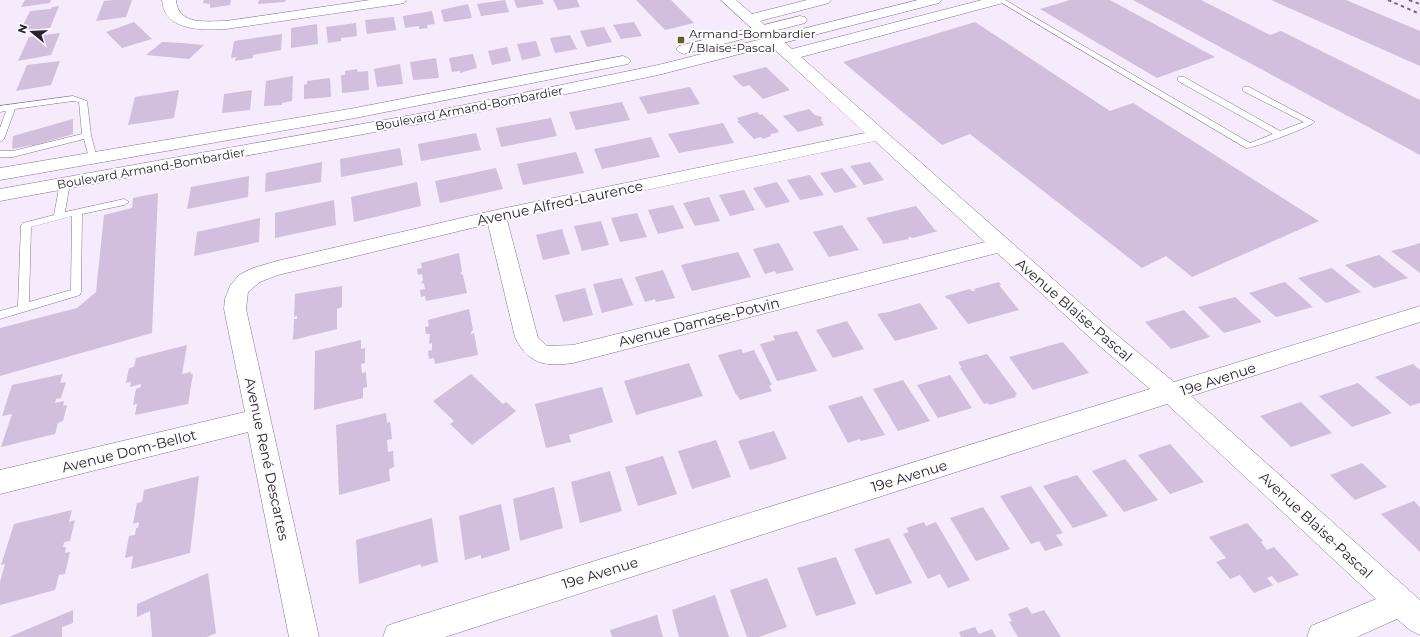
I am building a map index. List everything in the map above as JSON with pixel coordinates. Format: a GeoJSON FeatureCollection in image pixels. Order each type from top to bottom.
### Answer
{"type":"FeatureCollection","features":[{"type":"Feature","properties":{"kind":"street"},"geometry":{"type":"LineString","coordinates":[[169,0],[171,12],[177,18],[189,23],[207,26],[226,25],[399,0]]}},
{"type":"Feature","properties":{"kind":"street","name":"Avenue Blaise-Pascal"},"geometry":{"type":"LineString","coordinates":[[728,0],[1104,337],[1172,394],[1410,612]]}},
{"type":"Feature","properties":{"kind":"street","name":"Boulevard Armand-Bombardier"},"geometry":{"type":"LineString","coordinates":[[768,36],[824,0]]}},
{"type":"Feature","properties":{"kind":"street","name":"Boulevard Armand-Bombardier"},"geometry":{"type":"LineString","coordinates":[[0,195],[440,115],[703,60],[768,36],[884,0]]}},
{"type":"Feature","properties":{"kind":"street","name":"Boulevard Armand-Bombardier"},"geometry":{"type":"LineString","coordinates":[[768,36],[934,0]]}},
{"type":"Feature","properties":{"kind":"street","name":"Boulevard Armand-Bombardier"},"geometry":{"type":"LineString","coordinates":[[0,174],[520,82],[658,54],[999,0]]}},
{"type":"Feature","properties":{"kind":"street","name":"Avenue Alfred-Laurence"},"geometry":{"type":"LineString","coordinates":[[243,282],[259,273],[277,268],[496,216],[880,136]]}},
{"type":"Feature","properties":{"kind":"street","name":"Avenue Damase-Potvin"},"geometry":{"type":"LineString","coordinates":[[496,216],[526,337],[530,347],[541,354],[556,356],[573,354],[1000,244]]}},
{"type":"Feature","properties":{"kind":"street","name":"Avenue René Descartes"},"geometry":{"type":"LineString","coordinates":[[243,282],[234,297],[235,309],[304,637]]}},
{"type":"Feature","properties":{"kind":"street","name":"19e Avenue"},"geometry":{"type":"LineString","coordinates":[[398,637],[1172,394],[1416,320]]}},
{"type":"Feature","properties":{"kind":"street","name":"Avenue Dom-Bellot"},"geometry":{"type":"LineString","coordinates":[[0,482],[258,419]]}},
{"type":"Feature","properties":{"kind":"street"},"geometry":{"type":"LineString","coordinates":[[1322,637],[1410,612]]}},
{"type":"Feature","properties":{"kind":"lane"},"geometry":{"type":"LineString","coordinates":[[999,0],[1249,146],[1281,135],[1311,122],[1246,89]]}},
{"type":"Feature","properties":{"kind":"lane"},"geometry":{"type":"LineString","coordinates":[[1181,79],[1281,135]]}},
{"type":"Feature","properties":{"kind":"lane"},"geometry":{"type":"LineString","coordinates":[[0,109],[74,98],[83,101],[87,135],[93,158]]}},
{"type":"Feature","properties":{"kind":"lane"},"geometry":{"type":"LineString","coordinates":[[2,135],[12,107]]}},
{"type":"Feature","properties":{"kind":"lane"},"geometry":{"type":"LineString","coordinates":[[0,154],[14,154],[87,135]]}},
{"type":"Feature","properties":{"kind":"lane"},"geometry":{"type":"LineString","coordinates":[[59,216],[65,183]]}},
{"type":"Feature","properties":{"kind":"lane"},"geometry":{"type":"LineString","coordinates":[[23,307],[26,225],[59,216],[124,202]]}},
{"type":"Feature","properties":{"kind":"lane"},"geometry":{"type":"LineString","coordinates":[[0,315],[76,292],[77,212]]}},
{"type":"Feature","properties":{"kind":"building"},"geometry":{"type":"Polygon","coordinates":[[[25,0],[51,0],[50,3],[21,7],[25,0]]]}},
{"type":"Feature","properties":{"kind":"building"},"geometry":{"type":"Polygon","coordinates":[[[132,0],[126,17],[96,21],[104,1],[132,0]]]}},
{"type":"Feature","properties":{"kind":"building"},"geometry":{"type":"Polygon","coordinates":[[[204,0],[231,0],[230,5],[210,8],[210,4],[203,3],[204,0]]]}},
{"type":"Feature","properties":{"kind":"building"},"geometry":{"type":"Polygon","coordinates":[[[259,0],[286,0],[285,2],[258,4],[259,0]]]}},
{"type":"Feature","properties":{"kind":"building"},"geometry":{"type":"Polygon","coordinates":[[[505,0],[509,12],[481,16],[477,4],[505,0]]]}},
{"type":"Feature","properties":{"kind":"building"},"geometry":{"type":"Polygon","coordinates":[[[514,0],[542,0],[544,4],[517,8],[514,0]]]}},
{"type":"Feature","properties":{"kind":"building"},"geometry":{"type":"Polygon","coordinates":[[[553,0],[577,0],[580,7],[558,10],[553,0]]]}},
{"type":"Feature","properties":{"kind":"building"},"geometry":{"type":"Polygon","coordinates":[[[636,0],[671,0],[694,23],[665,30],[636,0]]]}},
{"type":"Feature","properties":{"kind":"building"},"geometry":{"type":"Polygon","coordinates":[[[1070,0],[1110,0],[1215,57],[1157,78],[1040,9],[1070,0]]]}},
{"type":"Feature","properties":{"kind":"building"},"geometry":{"type":"Polygon","coordinates":[[[1133,0],[1201,0],[1270,35],[1281,31],[1420,100],[1420,155],[1133,0]]]}},
{"type":"Feature","properties":{"kind":"building"},"geometry":{"type":"Polygon","coordinates":[[[1271,0],[1346,0],[1420,31],[1420,66],[1271,0]]]}},
{"type":"Feature","properties":{"kind":"building"},"geometry":{"type":"Polygon","coordinates":[[[468,4],[472,18],[444,22],[441,10],[468,4]]]}},
{"type":"Feature","properties":{"kind":"building"},"geometry":{"type":"Polygon","coordinates":[[[59,6],[50,28],[19,33],[30,11],[51,9],[52,7],[59,6]]]}},
{"type":"Feature","properties":{"kind":"building"},"geometry":{"type":"Polygon","coordinates":[[[432,11],[435,24],[427,25],[428,28],[419,29],[419,26],[405,28],[403,16],[432,11]]]}},
{"type":"Feature","properties":{"kind":"building"},"geometry":{"type":"Polygon","coordinates":[[[394,17],[396,30],[367,34],[365,20],[394,17]]]}},
{"type":"Feature","properties":{"kind":"building"},"geometry":{"type":"Polygon","coordinates":[[[134,22],[152,39],[122,48],[106,32],[134,22]]]}},
{"type":"Feature","properties":{"kind":"building"},"geometry":{"type":"Polygon","coordinates":[[[634,22],[642,36],[621,39],[613,25],[634,22]]]}},
{"type":"Feature","properties":{"kind":"building"},"geometry":{"type":"Polygon","coordinates":[[[975,22],[1110,111],[1133,103],[1319,221],[1192,277],[1166,256],[1142,268],[970,134],[942,145],[843,62],[975,22]]]}},
{"type":"Feature","properties":{"kind":"building"},"geometry":{"type":"Polygon","coordinates":[[[356,23],[357,36],[341,38],[341,41],[328,43],[326,27],[356,23]]]}},
{"type":"Feature","properties":{"kind":"building"},"geometry":{"type":"Polygon","coordinates":[[[317,24],[318,44],[291,48],[291,28],[317,24]]]}},
{"type":"Feature","properties":{"kind":"building"},"geometry":{"type":"Polygon","coordinates":[[[604,27],[612,42],[587,47],[580,31],[604,27]]]}},
{"type":"Feature","properties":{"kind":"building"},"geometry":{"type":"Polygon","coordinates":[[[60,33],[51,55],[18,61],[29,37],[60,33]]]}},
{"type":"Feature","properties":{"kind":"building"},"geometry":{"type":"Polygon","coordinates":[[[282,34],[281,50],[253,55],[253,58],[235,61],[236,57],[231,58],[234,41],[282,34]]]}},
{"type":"Feature","properties":{"kind":"building"},"geometry":{"type":"Polygon","coordinates":[[[570,35],[577,49],[555,53],[550,38],[570,35]]]}},
{"type":"Feature","properties":{"kind":"building"},"geometry":{"type":"Polygon","coordinates":[[[536,41],[541,56],[522,60],[517,44],[536,41]]]}},
{"type":"Feature","properties":{"kind":"building"},"geometry":{"type":"Polygon","coordinates":[[[162,42],[204,45],[189,59],[146,55],[162,42]]]}},
{"type":"Feature","properties":{"kind":"building"},"geometry":{"type":"Polygon","coordinates":[[[507,47],[511,61],[492,65],[488,51],[507,47]]]}},
{"type":"Feature","properties":{"kind":"building"},"geometry":{"type":"Polygon","coordinates":[[[473,54],[477,68],[460,73],[460,71],[452,72],[449,58],[473,54]]]}},
{"type":"Feature","properties":{"kind":"building"},"geometry":{"type":"Polygon","coordinates":[[[436,58],[439,78],[413,80],[410,62],[436,58]]]}},
{"type":"Feature","properties":{"kind":"building"},"geometry":{"type":"Polygon","coordinates":[[[60,61],[51,85],[16,91],[27,65],[60,61]]]}},
{"type":"Feature","properties":{"kind":"building"},"geometry":{"type":"Polygon","coordinates":[[[400,64],[403,84],[377,87],[374,69],[400,64]]]}},
{"type":"Feature","properties":{"kind":"building"},"geometry":{"type":"Polygon","coordinates":[[[766,67],[790,90],[763,99],[749,85],[743,87],[732,76],[766,67]]]}},
{"type":"Feature","properties":{"kind":"building"},"geometry":{"type":"Polygon","coordinates":[[[357,69],[358,72],[368,71],[369,90],[342,93],[341,75],[345,75],[345,71],[357,69]]]}},
{"type":"Feature","properties":{"kind":"building"},"geometry":{"type":"Polygon","coordinates":[[[293,76],[292,101],[282,103],[282,105],[264,106],[266,81],[293,76]]]}},
{"type":"Feature","properties":{"kind":"building"},"geometry":{"type":"Polygon","coordinates":[[[330,78],[331,97],[304,99],[304,85],[307,84],[307,81],[330,78]]]}},
{"type":"Feature","properties":{"kind":"building"},"geometry":{"type":"Polygon","coordinates":[[[690,87],[700,104],[648,114],[639,97],[690,87]]]}},
{"type":"Feature","properties":{"kind":"building"},"geometry":{"type":"Polygon","coordinates":[[[179,90],[174,118],[128,125],[135,97],[179,90]]]}},
{"type":"Feature","properties":{"kind":"building"},"geometry":{"type":"Polygon","coordinates":[[[252,90],[250,110],[222,113],[224,94],[252,90]]]}},
{"type":"Feature","properties":{"kind":"building"},"geometry":{"type":"Polygon","coordinates":[[[622,102],[630,120],[576,130],[569,112],[622,102]]]}},
{"type":"Feature","properties":{"kind":"building"},"geometry":{"type":"Polygon","coordinates":[[[809,109],[815,115],[822,117],[821,120],[824,125],[798,132],[783,116],[809,109]]]}},
{"type":"Feature","properties":{"kind":"building"},"geometry":{"type":"Polygon","coordinates":[[[757,112],[760,115],[762,114],[779,131],[777,133],[770,134],[771,136],[763,139],[761,137],[754,139],[737,121],[739,121],[737,118],[757,112]]]}},
{"type":"Feature","properties":{"kind":"building"},"geometry":{"type":"Polygon","coordinates":[[[551,118],[557,136],[501,147],[496,128],[551,118]]]}},
{"type":"Feature","properties":{"kind":"building"},"geometry":{"type":"Polygon","coordinates":[[[73,119],[73,134],[32,146],[12,149],[13,136],[73,119]]]}},
{"type":"Feature","properties":{"kind":"building"},"geometry":{"type":"Polygon","coordinates":[[[723,123],[734,143],[679,153],[668,134],[723,123]]]}},
{"type":"Feature","properties":{"kind":"building"},"geometry":{"type":"Polygon","coordinates":[[[476,133],[481,150],[421,161],[418,144],[476,133]]]}},
{"type":"Feature","properties":{"kind":"building"},"geometry":{"type":"Polygon","coordinates":[[[651,137],[660,157],[602,169],[594,149],[651,137]]]}},
{"type":"Feature","properties":{"kind":"building"},"geometry":{"type":"Polygon","coordinates":[[[400,148],[403,165],[341,177],[340,159],[400,148]]]}},
{"type":"Feature","properties":{"kind":"building"},"geometry":{"type":"Polygon","coordinates":[[[576,152],[584,173],[523,185],[517,164],[576,152]]]}},
{"type":"Feature","properties":{"kind":"building"},"geometry":{"type":"Polygon","coordinates":[[[322,162],[321,182],[265,192],[266,173],[322,162]]]}},
{"type":"Feature","properties":{"kind":"building"},"geometry":{"type":"Polygon","coordinates":[[[870,162],[884,180],[864,185],[850,166],[870,162]]]}},
{"type":"Feature","properties":{"kind":"building"},"geometry":{"type":"Polygon","coordinates":[[[496,168],[503,189],[440,203],[435,181],[496,168]]]}},
{"type":"Feature","properties":{"kind":"building"},"geometry":{"type":"Polygon","coordinates":[[[842,168],[857,187],[835,193],[820,173],[842,168]]]}},
{"type":"Feature","properties":{"kind":"building"},"geometry":{"type":"Polygon","coordinates":[[[810,175],[824,195],[800,200],[787,180],[810,175]]]}},
{"type":"Feature","properties":{"kind":"building"},"geometry":{"type":"Polygon","coordinates":[[[249,176],[248,197],[187,209],[191,187],[249,176]]]}},
{"type":"Feature","properties":{"kind":"building"},"geometry":{"type":"Polygon","coordinates":[[[417,182],[421,206],[354,222],[351,197],[417,182]]]}},
{"type":"Feature","properties":{"kind":"building"},"geometry":{"type":"Polygon","coordinates":[[[777,182],[790,202],[766,208],[753,188],[777,182]]]}},
{"type":"Feature","properties":{"kind":"building"},"geometry":{"type":"Polygon","coordinates":[[[744,190],[755,210],[730,216],[719,195],[744,190]]]}},
{"type":"Feature","properties":{"kind":"building"},"geometry":{"type":"Polygon","coordinates":[[[158,193],[152,333],[0,376],[0,328],[77,308],[96,292],[104,215],[132,208],[133,198],[158,193]]]}},
{"type":"Feature","properties":{"kind":"building"},"geometry":{"type":"Polygon","coordinates":[[[709,197],[720,221],[695,226],[683,203],[709,197]]]}},
{"type":"Feature","properties":{"kind":"building"},"geometry":{"type":"Polygon","coordinates":[[[334,200],[336,225],[275,238],[275,213],[334,200]]]}},
{"type":"Feature","properties":{"kind":"building"},"geometry":{"type":"Polygon","coordinates":[[[673,205],[684,228],[658,234],[648,210],[673,205]]]}},
{"type":"Feature","properties":{"kind":"building"},"geometry":{"type":"Polygon","coordinates":[[[916,206],[935,230],[938,231],[883,244],[866,218],[916,206]]]}},
{"type":"Feature","properties":{"kind":"building"},"geometry":{"type":"Polygon","coordinates":[[[637,213],[647,237],[620,242],[611,218],[637,213]]]}},
{"type":"Feature","properties":{"kind":"building"},"geometry":{"type":"Polygon","coordinates":[[[260,218],[259,242],[194,256],[197,232],[260,218]]]}},
{"type":"Feature","properties":{"kind":"building"},"geometry":{"type":"Polygon","coordinates":[[[601,221],[609,245],[582,251],[574,226],[601,221]]]}},
{"type":"Feature","properties":{"kind":"building"},"geometry":{"type":"Polygon","coordinates":[[[842,225],[859,250],[829,257],[813,232],[842,225]]]}},
{"type":"Feature","properties":{"kind":"building"},"geometry":{"type":"Polygon","coordinates":[[[562,229],[570,254],[543,260],[536,235],[562,229]]]}},
{"type":"Feature","properties":{"kind":"building"},"geometry":{"type":"Polygon","coordinates":[[[779,243],[794,270],[776,274],[775,271],[765,274],[753,249],[779,243]]]}},
{"type":"Feature","properties":{"kind":"building"},"geometry":{"type":"Polygon","coordinates":[[[1420,243],[1420,273],[1391,251],[1407,247],[1420,243]]]}},
{"type":"Feature","properties":{"kind":"building"},"geometry":{"type":"Polygon","coordinates":[[[738,252],[751,277],[692,291],[681,265],[738,252]]]}},
{"type":"Feature","properties":{"kind":"building"},"geometry":{"type":"Polygon","coordinates":[[[459,253],[462,272],[460,273],[463,275],[467,293],[426,301],[425,296],[421,297],[420,290],[425,289],[424,283],[422,284],[421,281],[423,281],[422,274],[418,275],[417,269],[422,268],[421,263],[459,253]]]}},
{"type":"Feature","properties":{"kind":"building"},"geometry":{"type":"Polygon","coordinates":[[[1379,255],[1408,278],[1374,288],[1345,265],[1379,255]]]}},
{"type":"Feature","properties":{"kind":"building"},"geometry":{"type":"Polygon","coordinates":[[[1332,268],[1361,292],[1326,303],[1298,278],[1332,268]]]}},
{"type":"Feature","properties":{"kind":"building"},"geometry":{"type":"Polygon","coordinates":[[[663,270],[675,298],[656,302],[655,299],[645,302],[635,277],[663,270]]]}},
{"type":"Feature","properties":{"kind":"building"},"geometry":{"type":"Polygon","coordinates":[[[622,278],[633,305],[602,313],[593,284],[622,278]]]}},
{"type":"Feature","properties":{"kind":"building"},"geometry":{"type":"Polygon","coordinates":[[[999,282],[1001,285],[999,285],[1019,310],[968,324],[945,296],[970,289],[975,291],[974,289],[999,282]]]}},
{"type":"Feature","properties":{"kind":"building"},"geometry":{"type":"Polygon","coordinates":[[[1285,282],[1313,307],[1276,317],[1249,293],[1285,282]]]}},
{"type":"Feature","properties":{"kind":"building"},"geometry":{"type":"Polygon","coordinates":[[[342,286],[342,307],[337,309],[337,329],[293,340],[294,319],[297,319],[297,316],[294,317],[295,294],[342,286]]]}},
{"type":"Feature","properties":{"kind":"building"},"geometry":{"type":"Polygon","coordinates":[[[585,288],[593,315],[563,322],[555,295],[585,288]]]}},
{"type":"Feature","properties":{"kind":"building"},"geometry":{"type":"Polygon","coordinates":[[[1235,297],[1262,322],[1224,333],[1198,307],[1235,297]]]}},
{"type":"Feature","properties":{"kind":"building"},"geometry":{"type":"Polygon","coordinates":[[[920,303],[938,329],[895,341],[877,314],[920,303]]]}},
{"type":"Feature","properties":{"kind":"building"},"geometry":{"type":"Polygon","coordinates":[[[469,309],[473,330],[471,334],[474,333],[478,355],[435,364],[434,358],[429,359],[428,351],[432,350],[432,343],[429,344],[430,334],[426,334],[425,327],[429,326],[428,320],[469,309]]]}},
{"type":"Feature","properties":{"kind":"building"},"geometry":{"type":"Polygon","coordinates":[[[1184,310],[1210,337],[1171,349],[1145,322],[1184,310]]]}},
{"type":"Feature","properties":{"kind":"building"},"geometry":{"type":"Polygon","coordinates":[[[847,321],[864,349],[833,358],[816,330],[847,321]]]}},
{"type":"Feature","properties":{"kind":"building"},"geometry":{"type":"Polygon","coordinates":[[[797,331],[817,371],[777,381],[760,344],[775,340],[773,336],[797,331]]]}},
{"type":"Feature","properties":{"kind":"building"},"geometry":{"type":"Polygon","coordinates":[[[361,340],[361,349],[365,348],[365,363],[361,364],[362,373],[366,372],[367,387],[363,388],[363,398],[314,410],[315,351],[361,340]]]}},
{"type":"Feature","properties":{"kind":"building"},"geometry":{"type":"Polygon","coordinates":[[[1063,342],[1089,373],[1033,390],[1009,357],[1063,342]]]}},
{"type":"Feature","properties":{"kind":"building"},"geometry":{"type":"Polygon","coordinates":[[[187,345],[182,374],[191,372],[191,374],[193,374],[188,404],[135,415],[137,404],[133,405],[136,389],[141,387],[141,384],[130,387],[131,382],[126,383],[129,368],[134,367],[136,358],[187,345]]]}},
{"type":"Feature","properties":{"kind":"building"},"geometry":{"type":"Polygon","coordinates":[[[741,349],[743,353],[754,350],[772,385],[769,386],[772,391],[740,400],[736,395],[718,355],[741,349]]]}},
{"type":"Feature","properties":{"kind":"building"},"geometry":{"type":"Polygon","coordinates":[[[987,354],[1017,394],[1015,395],[1016,397],[989,405],[988,403],[984,404],[960,368],[962,368],[958,362],[987,354]]]}},
{"type":"Feature","properties":{"kind":"building"},"geometry":{"type":"Polygon","coordinates":[[[689,363],[703,396],[636,415],[624,381],[689,363]]]}},
{"type":"Feature","properties":{"kind":"building"},"geometry":{"type":"Polygon","coordinates":[[[1413,364],[1420,370],[1420,403],[1410,406],[1375,377],[1413,364]]]}},
{"type":"Feature","properties":{"kind":"building"},"geometry":{"type":"Polygon","coordinates":[[[63,374],[60,383],[66,382],[61,398],[56,399],[55,403],[64,401],[63,406],[67,405],[63,421],[58,423],[55,434],[1,447],[12,414],[2,416],[12,385],[63,374]]]}},
{"type":"Feature","properties":{"kind":"building"},"geometry":{"type":"Polygon","coordinates":[[[471,374],[503,404],[506,402],[516,411],[472,445],[450,424],[454,421],[433,401],[471,374]]]}},
{"type":"Feature","properties":{"kind":"building"},"geometry":{"type":"Polygon","coordinates":[[[950,375],[972,408],[938,418],[917,385],[950,375]]]}},
{"type":"Feature","properties":{"kind":"building"},"geometry":{"type":"Polygon","coordinates":[[[903,380],[930,421],[898,431],[873,389],[903,380]]]}},
{"type":"Feature","properties":{"kind":"building"},"geometry":{"type":"Polygon","coordinates":[[[1358,383],[1392,413],[1352,427],[1319,396],[1358,383]]]}},
{"type":"Feature","properties":{"kind":"building"},"geometry":{"type":"Polygon","coordinates":[[[602,387],[613,422],[569,435],[571,442],[546,448],[535,404],[602,387]]]}},
{"type":"Feature","properties":{"kind":"building"},"geometry":{"type":"Polygon","coordinates":[[[862,396],[885,435],[861,441],[860,439],[848,443],[828,406],[862,396]]]}},
{"type":"Feature","properties":{"kind":"building"},"geometry":{"type":"Polygon","coordinates":[[[1301,402],[1332,433],[1291,447],[1260,416],[1301,402]]]}},
{"type":"Feature","properties":{"kind":"building"},"geometry":{"type":"Polygon","coordinates":[[[386,413],[387,423],[390,422],[392,439],[387,440],[388,452],[393,451],[394,467],[389,469],[390,481],[339,495],[336,425],[386,413]]]}},
{"type":"Feature","properties":{"kind":"building"},"geometry":{"type":"Polygon","coordinates":[[[774,431],[787,459],[750,470],[738,441],[774,431]]]}},
{"type":"Feature","properties":{"kind":"building"},"geometry":{"type":"Polygon","coordinates":[[[716,440],[731,477],[692,489],[678,451],[716,440]]]}},
{"type":"Feature","properties":{"kind":"building"},"geometry":{"type":"Polygon","coordinates":[[[1170,444],[1204,482],[1170,494],[1138,455],[1170,444]]]}},
{"type":"Feature","properties":{"kind":"building"},"geometry":{"type":"Polygon","coordinates":[[[663,456],[677,494],[638,506],[625,467],[663,456]]]}},
{"type":"Feature","properties":{"kind":"building"},"geometry":{"type":"Polygon","coordinates":[[[1125,459],[1158,500],[1124,512],[1092,471],[1125,459]]]}},
{"type":"Feature","properties":{"kind":"building"},"geometry":{"type":"Polygon","coordinates":[[[1362,463],[1387,487],[1355,500],[1330,475],[1362,463]]]}},
{"type":"Feature","properties":{"kind":"building"},"geometry":{"type":"Polygon","coordinates":[[[610,471],[622,511],[580,523],[571,482],[610,471]]]}},
{"type":"Feature","properties":{"kind":"building"},"geometry":{"type":"Polygon","coordinates":[[[1077,475],[1108,516],[1073,528],[1043,486],[1077,475]]]}},
{"type":"Feature","properties":{"kind":"building"},"geometry":{"type":"Polygon","coordinates":[[[199,476],[190,553],[131,569],[133,556],[125,558],[129,536],[135,535],[136,528],[138,528],[139,522],[133,524],[137,503],[142,502],[144,490],[199,476]]]}},
{"type":"Feature","properties":{"kind":"building"},"geometry":{"type":"Polygon","coordinates":[[[1031,486],[1063,533],[1056,535],[1063,545],[1045,551],[1039,541],[1031,544],[1000,496],[1031,486]]]}},
{"type":"Feature","properties":{"kind":"building"},"geometry":{"type":"Polygon","coordinates":[[[554,487],[563,528],[520,541],[513,499],[554,487]]]}},
{"type":"Feature","properties":{"kind":"building"},"geometry":{"type":"Polygon","coordinates":[[[1414,501],[1420,507],[1420,552],[1381,514],[1414,501]]]}},
{"type":"Feature","properties":{"kind":"building"},"geometry":{"type":"Polygon","coordinates":[[[501,504],[510,550],[481,559],[481,555],[465,560],[459,516],[501,504]]]}},
{"type":"Feature","properties":{"kind":"building"},"geometry":{"type":"Polygon","coordinates":[[[983,507],[1010,549],[976,561],[950,518],[983,507]]]}},
{"type":"Feature","properties":{"kind":"building"},"geometry":{"type":"Polygon","coordinates":[[[72,510],[69,522],[75,520],[70,541],[64,542],[63,547],[66,547],[65,553],[70,552],[65,574],[59,575],[55,590],[0,605],[0,582],[5,564],[1,565],[14,524],[72,510]]]}},
{"type":"Feature","properties":{"kind":"building"},"geometry":{"type":"Polygon","coordinates":[[[432,518],[438,562],[421,567],[421,564],[359,584],[356,540],[432,518]]]}},
{"type":"Feature","properties":{"kind":"building"},"geometry":{"type":"Polygon","coordinates":[[[924,522],[926,526],[936,522],[970,580],[948,588],[940,574],[928,579],[903,534],[909,532],[906,528],[924,522]]]}},
{"type":"Feature","properties":{"kind":"building"},"geometry":{"type":"Polygon","coordinates":[[[1247,523],[1263,541],[1261,542],[1267,550],[1274,547],[1299,575],[1278,583],[1272,576],[1267,578],[1273,585],[1254,593],[1240,575],[1230,579],[1216,562],[1226,558],[1209,537],[1247,523]]]}},
{"type":"Feature","properties":{"kind":"building"},"geometry":{"type":"Polygon","coordinates":[[[889,538],[912,583],[876,595],[854,549],[889,538]]]}},
{"type":"Feature","properties":{"kind":"building"},"geometry":{"type":"Polygon","coordinates":[[[836,557],[856,604],[816,616],[797,568],[836,557]]]}},
{"type":"Feature","properties":{"kind":"building"},"geometry":{"type":"Polygon","coordinates":[[[208,573],[216,633],[207,637],[152,637],[150,611],[137,617],[137,604],[208,573]]]}},
{"type":"Feature","properties":{"kind":"building"},"geometry":{"type":"Polygon","coordinates":[[[767,578],[787,627],[759,637],[747,637],[730,590],[767,578]]]}},
{"type":"Feature","properties":{"kind":"building"},"geometry":{"type":"Polygon","coordinates":[[[715,595],[729,637],[679,637],[672,610],[715,595]]]}},
{"type":"Feature","properties":{"kind":"building"},"geometry":{"type":"Polygon","coordinates":[[[1027,607],[1032,614],[1044,610],[1061,637],[1018,637],[1009,622],[1012,621],[1008,614],[1027,607]]]}},
{"type":"Feature","properties":{"kind":"building"},"geometry":{"type":"Polygon","coordinates":[[[73,610],[73,623],[62,627],[62,637],[9,637],[73,610]]]}},
{"type":"Feature","properties":{"kind":"building"},"geometry":{"type":"Polygon","coordinates":[[[657,615],[663,637],[612,637],[610,630],[657,615]]]}},
{"type":"Feature","properties":{"kind":"building"},"geometry":{"type":"Polygon","coordinates":[[[975,627],[979,634],[992,629],[996,637],[961,637],[959,632],[975,627]]]}},
{"type":"Feature","properties":{"kind":"railway"},"geometry":{"type":"LineString","coordinates":[[1388,0],[1420,14]]}},
{"type":"Feature","properties":{"kind":"railway"},"geometry":{"type":"LineString","coordinates":[[1409,0],[1420,4]]}},
{"type":"Feature","properties":{"kind":"place","name":"Armand-Bombardier / Blaise-Pascal"},"geometry":{"type":"Point","coordinates":[681,40]}}]}
